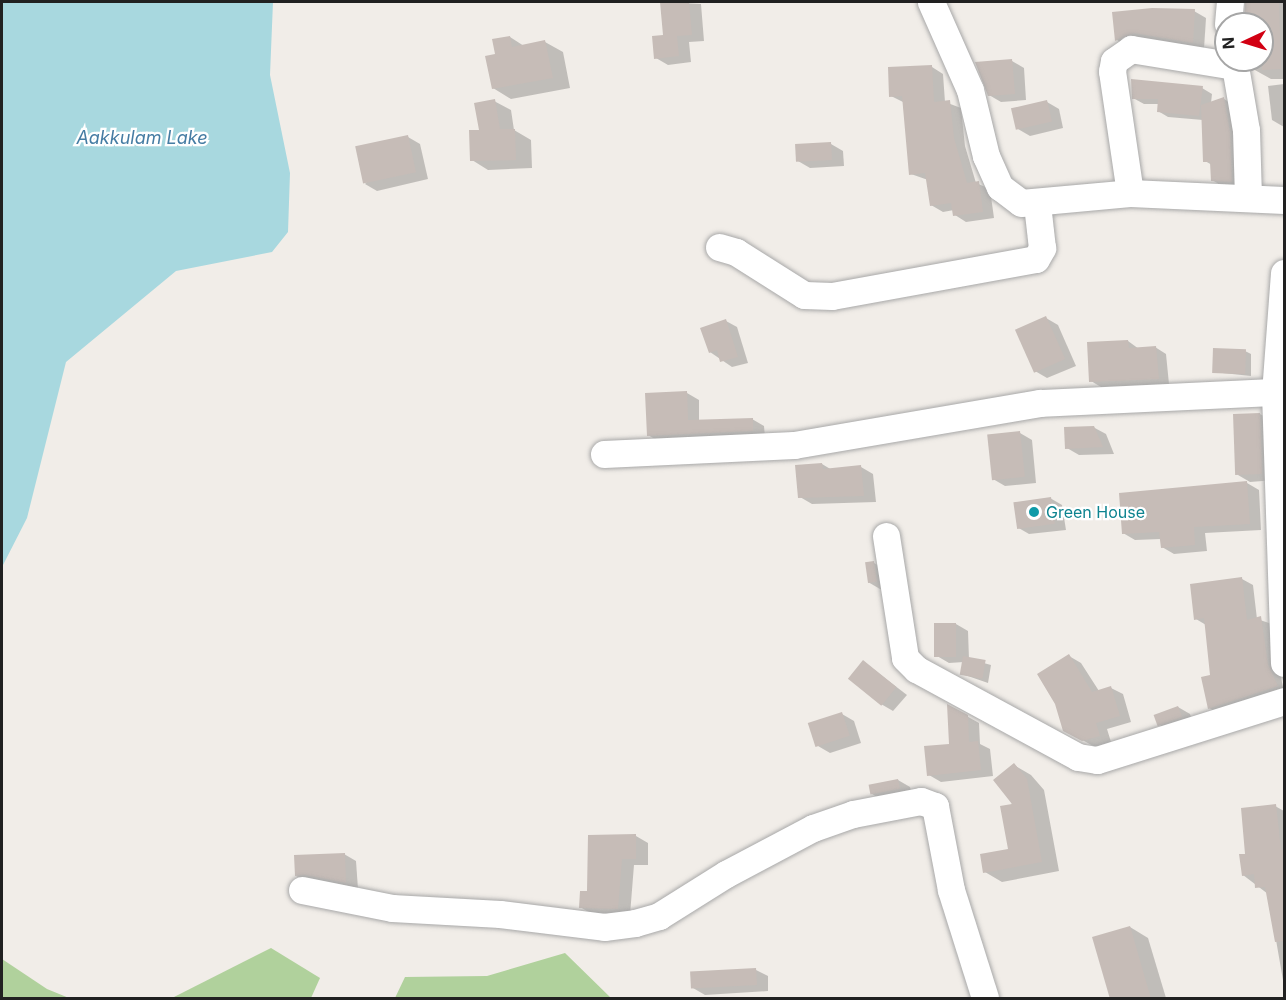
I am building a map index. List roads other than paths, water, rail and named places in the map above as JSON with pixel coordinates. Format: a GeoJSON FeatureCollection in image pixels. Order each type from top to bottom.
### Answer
{"type":"FeatureCollection","features":[{"type":"Feature","properties":{"kind":"street"},"geometry":{"type":"LineString","coordinates":[[931,2],[970,90],[986,156],[1000,188],[1021,203],[1037,204],[1130,193],[1284,200]]}},
{"type":"Feature","properties":{"kind":"street"},"geometry":{"type":"LineString","coordinates":[[1130,193],[1112,71],[1114,61],[1131,49],[1214,60]]}},
{"type":"Feature","properties":{"kind":"street"},"geometry":{"type":"LineString","coordinates":[[1236,72],[1246,130],[1248,197]]}},
{"type":"Feature","properties":{"kind":"street"},"geometry":{"type":"LineString","coordinates":[[719,247],[736,252],[804,295],[832,296],[1036,259],[1042,248],[1037,204]]}},
{"type":"Feature","properties":{"kind":"street"},"geometry":{"type":"LineString","coordinates":[[1284,273],[1275,392],[1284,663]]}},
{"type":"Feature","properties":{"kind":"street"},"geometry":{"type":"LineString","coordinates":[[604,454],[794,445],[1040,403],[1275,392]]}},
{"type":"Feature","properties":{"kind":"street"},"geometry":{"type":"LineString","coordinates":[[886,536],[905,658],[916,669],[1078,758],[1097,760],[1284,701]]}},
{"type":"Feature","properties":{"kind":"street"},"geometry":{"type":"LineString","coordinates":[[302,890],[392,908],[500,914],[604,927],[635,923],[659,916],[726,874],[813,828],[853,814],[921,801],[935,806],[951,890],[986,999]]}},
{"type":"Feature","properties":{"kind":"water","name":"Aakkulam Lake"},"geometry":{"type":"Polygon","coordinates":[[[2,2],[273,2],[270,75],[290,173],[288,232],[272,252],[176,271],[66,362],[27,518],[2,567],[2,2]]]}},
{"type":"Feature","properties":{"kind":"place","name":"Green House"},"geometry":{"type":"Point","coordinates":[1034,512]}}]}
